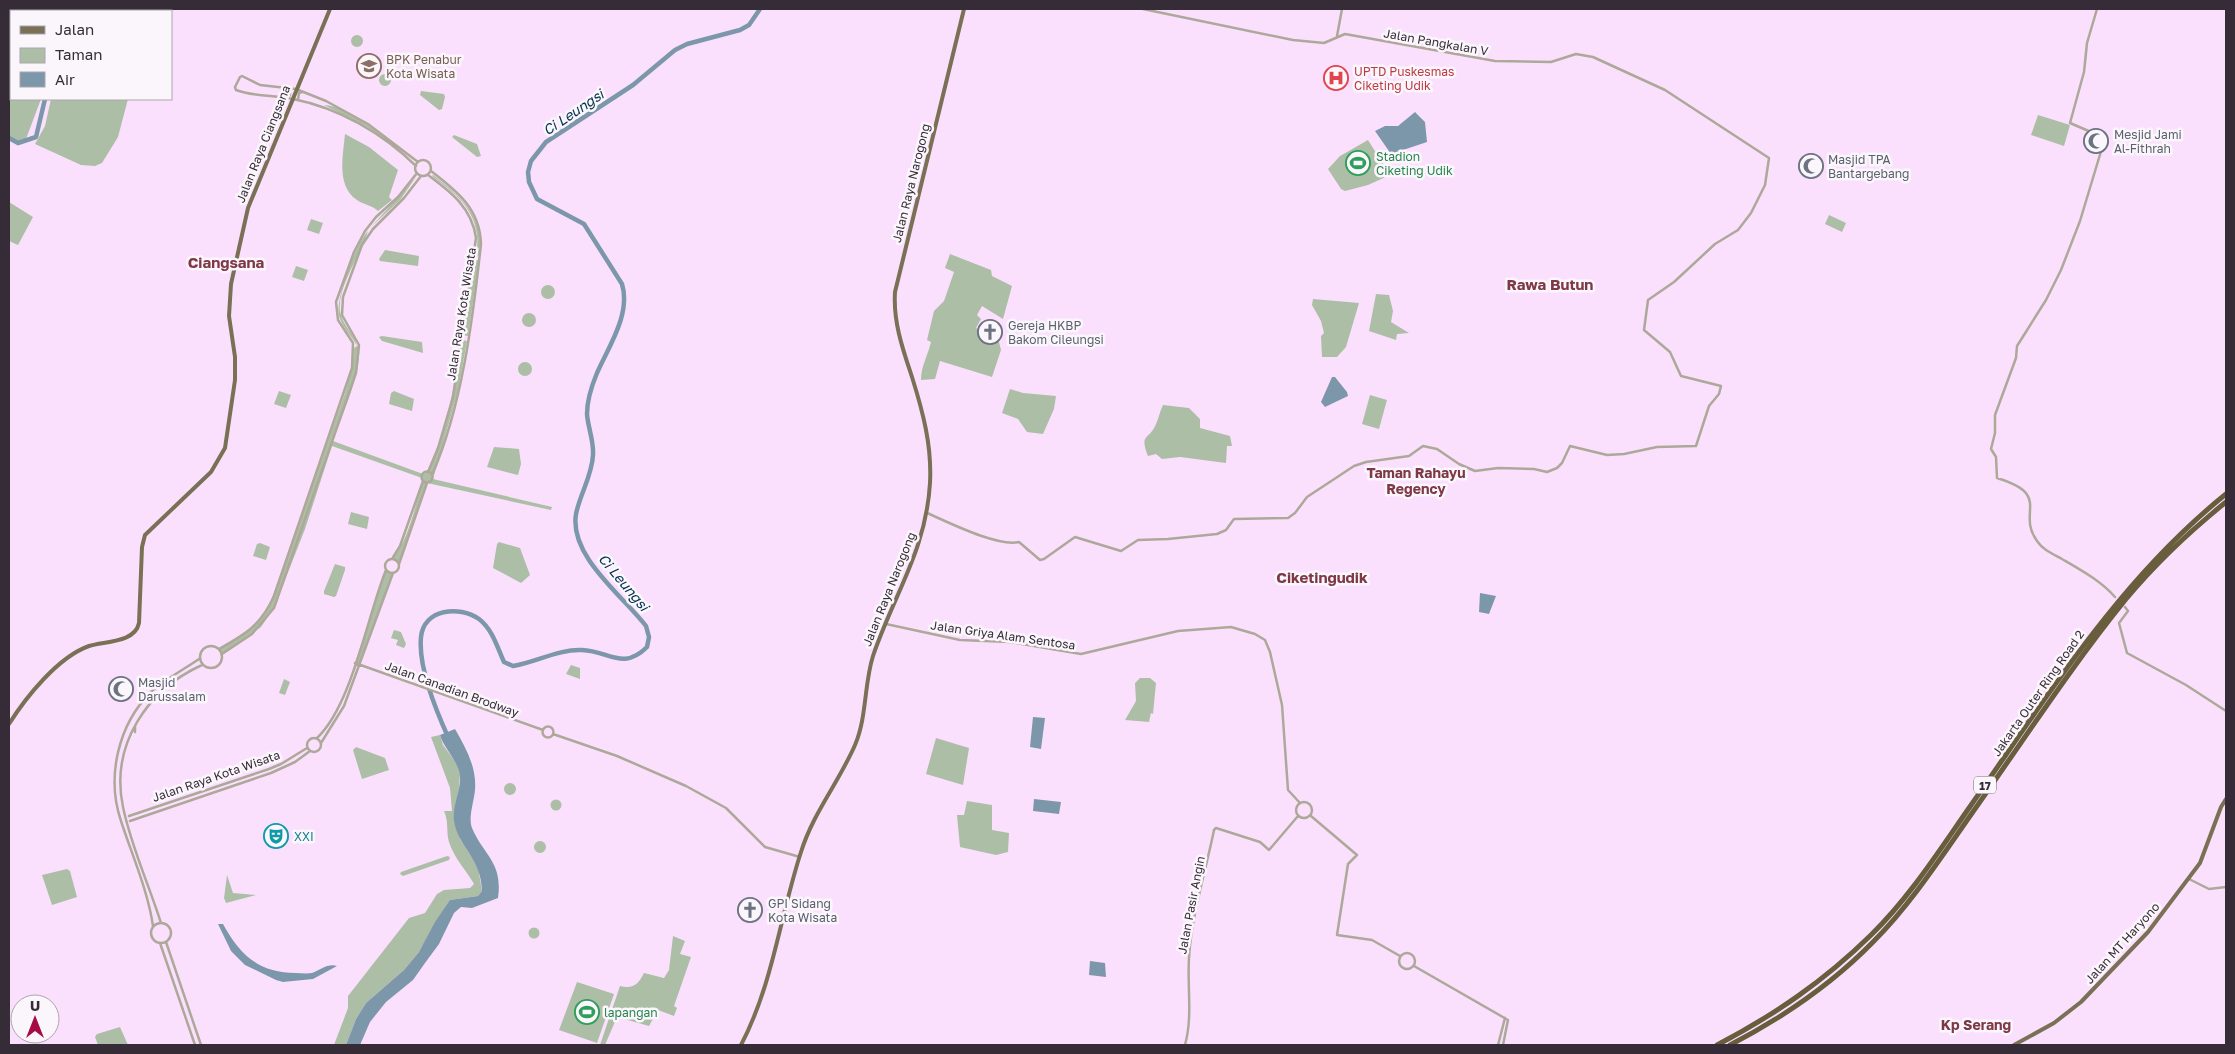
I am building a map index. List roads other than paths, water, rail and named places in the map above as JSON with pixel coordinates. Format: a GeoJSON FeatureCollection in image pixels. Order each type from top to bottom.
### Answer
{"type":"FeatureCollection","features":[{"type":"Feature","properties":{"kind":"highway","name":"Jakarta Outer Ring Road 2"},"geometry":{"type":"LineString","coordinates":[[1717,1045],[1791,1003],[1835,968],[1873,934],[1897,906],[1952,832],[2081,649],[2124,594],[2175,539],[2226,494]]}},
{"type":"Feature","properties":{"kind":"highway","name":"Jakarta Outer Ring Road 2"},"geometry":{"type":"LineString","coordinates":[[1730,1045],[1794,1008],[1840,974],[1874,941],[1924,880],[2127,598],[2178,543],[2226,502]]}},
{"type":"Feature","properties":{"kind":"main road","name":"Jalan Raya Ciangsana"},"geometry":{"type":"LineString","coordinates":[[9,724],[36,688],[75,653],[88,646],[128,637],[135,633],[139,624],[144,534],[202,482],[223,454],[228,437],[235,380],[235,357],[229,316],[231,284],[250,197],[330,9]]}},
{"type":"Feature","properties":{"kind":"main road","name":"Jalan Raya Narogong"},"geometry":{"type":"LineString","coordinates":[[741,1045],[763,997],[800,857],[815,817],[859,735],[868,673],[886,624],[916,555],[927,513],[930,470],[928,435],[896,320],[895,292],[964,9]]}},
{"type":"Feature","properties":{"kind":"main road","name":"Jalan MT Haryono"},"geometry":{"type":"LineString","coordinates":[[2014,1045],[2066,1014],[2096,989],[2148,932],[2189,879],[2203,857],[2221,807],[2226,799]]}},
{"type":"Feature","properties":{"kind":"street","name":"Jalan Pangkalan V"},"geometry":{"type":"LineString","coordinates":[[927,513],[993,539],[1010,543],[1019,542],[1040,560],[1075,537],[1121,551],[1138,540],[1217,534],[1226,530],[1234,519],[1288,518],[1295,513],[1307,497],[1354,466],[1366,462],[1414,454],[1423,446],[1437,449],[1459,464],[1475,471],[1498,468],[1534,469],[1546,472],[1557,468],[1562,463],[1570,446],[1607,455],[1624,454],[1657,447],[1696,446],[1709,406],[1720,394],[1721,386],[1681,376],[1670,352],[1644,330],[1646,303],[1650,297],[1674,282],[1715,244],[1738,230],[1751,212],[1764,185],[1769,158],[1665,90],[1597,58],[1580,54],[1551,62],[1495,61],[1345,34],[1324,43],[1293,40],[1143,9]]}},
{"type":"Feature","properties":{"kind":"street"},"geometry":{"type":"LineString","coordinates":[[1337,36],[1342,9]]}},
{"type":"Feature","properties":{"kind":"street"},"geometry":{"type":"LineString","coordinates":[[2098,9],[2087,43],[2083,79],[2070,123],[2104,138],[2080,221],[2061,270],[2046,300],[2016,346],[2016,358],[1995,415],[1995,433],[1990,449],[1996,457],[1997,478],[2018,484],[2029,498],[2031,525],[2037,541],[2050,552],[2104,585],[2115,597]]}},
{"type":"Feature","properties":{"kind":"street"},"geometry":{"type":"LineString","coordinates":[[222,654],[252,634],[274,608],[354,383],[360,345],[344,320],[341,302],[359,252],[373,229],[404,198],[421,176],[428,175],[431,171],[428,161],[418,162],[368,124],[326,101],[296,90],[260,86],[242,76],[235,87],[236,90],[249,94],[292,98],[331,109],[350,118],[378,136],[416,166]]}},
{"type":"Feature","properties":{"kind":"street"},"geometry":{"type":"LineString","coordinates":[[287,98],[290,95],[290,89]]}},
{"type":"Feature","properties":{"kind":"street"},"geometry":{"type":"LineString","coordinates":[[298,100],[299,93],[302,92]]}},
{"type":"Feature","properties":{"kind":"street"},"geometry":{"type":"LineString","coordinates":[[418,162],[416,166],[417,172],[421,176]]}},
{"type":"Feature","properties":{"kind":"street","name":"Jalan Raya Kota Wisata"},"geometry":{"type":"LineString","coordinates":[[431,171],[464,198],[480,227],[481,244],[458,391],[449,429],[432,475]]}},
{"type":"Feature","properties":{"kind":"street"},"geometry":{"type":"LineString","coordinates":[[219,649],[253,628],[268,609],[352,368],[353,343],[338,320],[336,302],[357,244],[369,225],[392,203],[417,172]]}},
{"type":"Feature","properties":{"kind":"street","name":"Jalan Raya Kota Wisata"},"geometry":{"type":"LineString","coordinates":[[428,175],[461,202],[470,215],[476,238],[453,397],[438,448],[428,472]]}},
{"type":"Feature","properties":{"kind":"street"},"geometry":{"type":"LineString","coordinates":[[369,225],[373,229]]}},
{"type":"Feature","properties":{"kind":"street"},"geometry":{"type":"LineString","coordinates":[[354,348],[360,345]]}},
{"type":"Feature","properties":{"kind":"street"},"geometry":{"type":"LineString","coordinates":[[428,472],[432,475],[432,480],[427,483],[398,570],[393,573],[360,665],[337,721],[321,743],[318,751],[310,751],[307,748],[310,739],[316,738],[333,718],[355,663],[386,570],[386,564],[397,554],[423,481],[422,475],[428,472]]}},
{"type":"Feature","properties":{"kind":"street"},"geometry":{"type":"LineString","coordinates":[[423,481],[427,483]]}},
{"type":"Feature","properties":{"kind":"street"},"geometry":{"type":"LineString","coordinates":[[392,559],[399,564]]}},
{"type":"Feature","properties":{"kind":"street"},"geometry":{"type":"LineString","coordinates":[[386,570],[393,573]]}},
{"type":"Feature","properties":{"kind":"street"},"geometry":{"type":"LineString","coordinates":[[2125,607],[2128,611],[2119,621],[2125,638],[2126,652],[2226,711]]}},
{"type":"Feature","properties":{"kind":"street","name":"Jalan Griya Alam Sentosa"},"geometry":{"type":"LineString","coordinates":[[886,624],[960,640],[1010,642],[1082,654],[1178,631],[1205,628],[1238,629],[1263,638],[1267,642],[1282,705],[1288,790],[1300,803]]}},
{"type":"Feature","properties":{"kind":"street"},"geometry":{"type":"LineString","coordinates":[[210,646],[219,649],[222,654],[221,662],[216,667],[208,668],[202,665],[199,660],[200,652],[210,646]]}},
{"type":"Feature","properties":{"kind":"street"},"geometry":{"type":"LineString","coordinates":[[193,1045],[178,993],[160,943],[151,936],[153,926],[150,908],[117,809],[115,786],[119,750],[131,720],[146,698],[175,673],[199,660]]}},
{"type":"Feature","properties":{"kind":"street","name":"Jalan Canadian Brodway"},"geometry":{"type":"LineString","coordinates":[[355,663],[543,730]]}},
{"type":"Feature","properties":{"kind":"street"},"geometry":{"type":"LineString","coordinates":[[201,1045],[166,942],[170,935],[170,930],[162,923],[123,808],[120,785],[124,752],[135,724],[142,713],[164,688],[202,665]]}},
{"type":"Feature","properties":{"kind":"street"},"geometry":{"type":"LineString","coordinates":[[142,713],[147,712]]}},
{"type":"Feature","properties":{"kind":"street"},"geometry":{"type":"LineString","coordinates":[[135,724],[135,732]]}},
{"type":"Feature","properties":{"kind":"street"},"geometry":{"type":"LineString","coordinates":[[553,734],[550,727],[543,730],[546,737],[553,734],[617,756],[686,786],[726,808],[765,846],[800,857]]}},
{"type":"Feature","properties":{"kind":"street"},"geometry":{"type":"LineString","coordinates":[[316,738],[321,743]]}},
{"type":"Feature","properties":{"kind":"street","name":"Jalan Raya Kota Wisata"},"geometry":{"type":"LineString","coordinates":[[129,816],[281,764],[307,748]]}},
{"type":"Feature","properties":{"kind":"street"},"geometry":{"type":"LineString","coordinates":[[119,750],[124,752]]}},
{"type":"Feature","properties":{"kind":"street","name":"Jalan Raya Kota Wisata"},"geometry":{"type":"LineString","coordinates":[[130,821],[283,769],[310,751]]}},
{"type":"Feature","properties":{"kind":"street"},"geometry":{"type":"LineString","coordinates":[[122,765],[124,770]]}},
{"type":"Feature","properties":{"kind":"street"},"geometry":{"type":"LineString","coordinates":[[248,776],[249,781]]}},
{"type":"Feature","properties":{"kind":"street"},"geometry":{"type":"LineString","coordinates":[[111,790],[115,786]]}},
{"type":"Feature","properties":{"kind":"street"},"geometry":{"type":"LineString","coordinates":[[1305,802],[1311,805],[1313,809],[1311,816],[1304,818],[1298,816],[1296,810],[1300,803],[1305,802]]}},
{"type":"Feature","properties":{"kind":"street","name":"Jalan Pasir Angin"},"geometry":{"type":"LineString","coordinates":[[1185,1045],[1191,994],[1188,974],[1190,946],[1216,828],[1260,842],[1269,850],[1298,816]]}},
{"type":"Feature","properties":{"kind":"street"},"geometry":{"type":"LineString","coordinates":[[1311,816],[1357,855],[1348,864],[1337,935],[1372,940],[1400,956]]}},
{"type":"Feature","properties":{"kind":"street"},"geometry":{"type":"LineString","coordinates":[[118,825],[123,828]]}},
{"type":"Feature","properties":{"kind":"street"},"geometry":{"type":"LineString","coordinates":[[2189,879],[2208,889],[2226,887]]}},
{"type":"Feature","properties":{"kind":"street"},"geometry":{"type":"LineString","coordinates":[[153,926],[162,923]]}},
{"type":"Feature","properties":{"kind":"street"},"geometry":{"type":"LineString","coordinates":[[160,943],[166,942]]}},
{"type":"Feature","properties":{"kind":"street"},"geometry":{"type":"LineString","coordinates":[[1404,953],[1411,953],[1416,958],[1414,966],[1409,969],[1403,968],[1400,964],[1400,956],[1404,953]]}},
{"type":"Feature","properties":{"kind":"street"},"geometry":{"type":"LineString","coordinates":[[1414,966],[1507,1019]]}},
{"type":"Feature","properties":{"kind":"street"},"geometry":{"type":"LineString","coordinates":[[176,997],[178,993]]}},
{"type":"Feature","properties":{"kind":"street"},"geometry":{"type":"LineString","coordinates":[[1498,1045],[1507,1019]]}},
{"type":"Feature","properties":{"kind":"street"},"geometry":{"type":"LineString","coordinates":[[1503,1045],[1507,1019]]}},
{"type":"Feature","properties":{"kind":"water"},"geometry":{"type":"Polygon","coordinates":[[[1415,112],[1425,122],[1427,142],[1391,154],[1375,131],[1385,126],[1398,126],[1415,112]]]}},
{"type":"Feature","properties":{"kind":"water"},"geometry":{"type":"Polygon","coordinates":[[[1332,377],[1335,377],[1348,396],[1325,407],[1321,402],[1332,377]]]}},
{"type":"Feature","properties":{"kind":"water"},"geometry":{"type":"Polygon","coordinates":[[[1480,593],[1496,596],[1489,614],[1479,612],[1480,593]]]}},
{"type":"Feature","properties":{"kind":"water"},"geometry":{"type":"Polygon","coordinates":[[[1033,717],[1045,718],[1041,749],[1030,747],[1033,717]]]}},
{"type":"Feature","properties":{"kind":"water"},"geometry":{"type":"Polygon","coordinates":[[[455,729],[467,751],[474,774],[475,790],[471,819],[472,828],[495,867],[499,886],[498,898],[472,908],[461,907],[454,913],[439,944],[413,980],[386,1002],[370,1022],[360,1045],[346,1045],[356,1019],[366,1003],[404,970],[419,952],[435,922],[450,900],[478,896],[482,891],[478,870],[460,839],[454,821],[460,776],[457,765],[440,735],[455,729]]]}},
{"type":"Feature","properties":{"kind":"water"},"geometry":{"type":"Polygon","coordinates":[[[1034,799],[1061,802],[1059,814],[1033,811],[1034,799]]]}},
{"type":"Feature","properties":{"kind":"water"},"geometry":{"type":"Polygon","coordinates":[[[218,924],[223,924],[236,945],[252,960],[271,970],[312,973],[327,966],[337,966],[313,979],[283,982],[276,980],[245,965],[231,951],[218,924]]]}},
{"type":"Feature","properties":{"kind":"water"},"geometry":{"type":"Polygon","coordinates":[[[1090,961],[1105,963],[1106,977],[1089,975],[1090,961]]]}},
{"type":"Feature","properties":{"kind":"waterway","name":"Ci Leungsi"},"geometry":{"type":"LineString","coordinates":[[448,737],[429,688],[422,661],[421,637],[429,620],[435,615],[453,611],[462,612],[479,619],[491,633],[504,662],[513,666],[573,650],[592,651],[623,659],[631,658],[647,647],[649,637],[646,626],[589,560],[576,530],[576,514],[593,455],[587,414],[589,398],[597,373],[613,341],[621,318],[624,307],[622,284],[584,224],[537,199],[529,182],[528,172],[531,161],[546,142],[633,85],[675,50],[687,44],[740,30],[749,25],[760,9]]}},
{"type":"Feature","properties":{"kind":"waterway"},"geometry":{"type":"LineString","coordinates":[[9,138],[18,143],[36,137],[45,100]]}},
{"type":"Feature","properties":{"kind":"place","name":"BPK Penabur Kota Wisata"},"geometry":{"type":"Point","coordinates":[369,66]}},
{"type":"Feature","properties":{"kind":"place","name":"UPTD Puskesmas Ciketing Udik"},"geometry":{"type":"Point","coordinates":[1336,78]}},
{"type":"Feature","properties":{"kind":"place","name":"Mesjid Jami Al-Fithrah"},"geometry":{"type":"Point","coordinates":[2096,141]}},
{"type":"Feature","properties":{"kind":"place","name":"Stadion Ciketing Udik"},"geometry":{"type":"Point","coordinates":[1358,163]}},
{"type":"Feature","properties":{"kind":"place","name":"Masjid TPA Bantargebang"},"geometry":{"type":"Point","coordinates":[1811,166]}},
{"type":"Feature","properties":{"kind":"place","name":"Gereja HKBP Bakom Cileungsi"},"geometry":{"type":"Point","coordinates":[990,332]}},
{"type":"Feature","properties":{"kind":"place","name":"Masjid Darussalam"},"geometry":{"type":"Point","coordinates":[121,689]}},
{"type":"Feature","properties":{"kind":"place","name":"XXI"},"geometry":{"type":"Point","coordinates":[276,836]}},
{"type":"Feature","properties":{"kind":"place","name":"GPI Sidang Kota Wisata"},"geometry":{"type":"Point","coordinates":[750,910]}},
{"type":"Feature","properties":{"kind":"place","name":"lapangan"},"geometry":{"type":"Point","coordinates":[587,1012]}},
{"type":"Feature","properties":{"kind":"district","name":"Ciangsana"},"geometry":{"type":"Point","coordinates":[226,262]}},
{"type":"Feature","properties":{"kind":"district","name":"Rawa Butun"},"geometry":{"type":"Point","coordinates":[1550,284]}},
{"type":"Feature","properties":{"kind":"district","name":"Taman Rahayu Regency"},"geometry":{"type":"Point","coordinates":[1416,480]}},
{"type":"Feature","properties":{"kind":"district","name":"Ciketingudik"},"geometry":{"type":"Point","coordinates":[1322,577]}},
{"type":"Feature","properties":{"kind":"district","name":"Kp Serang"},"geometry":{"type":"Point","coordinates":[1976,1024]}}]}
